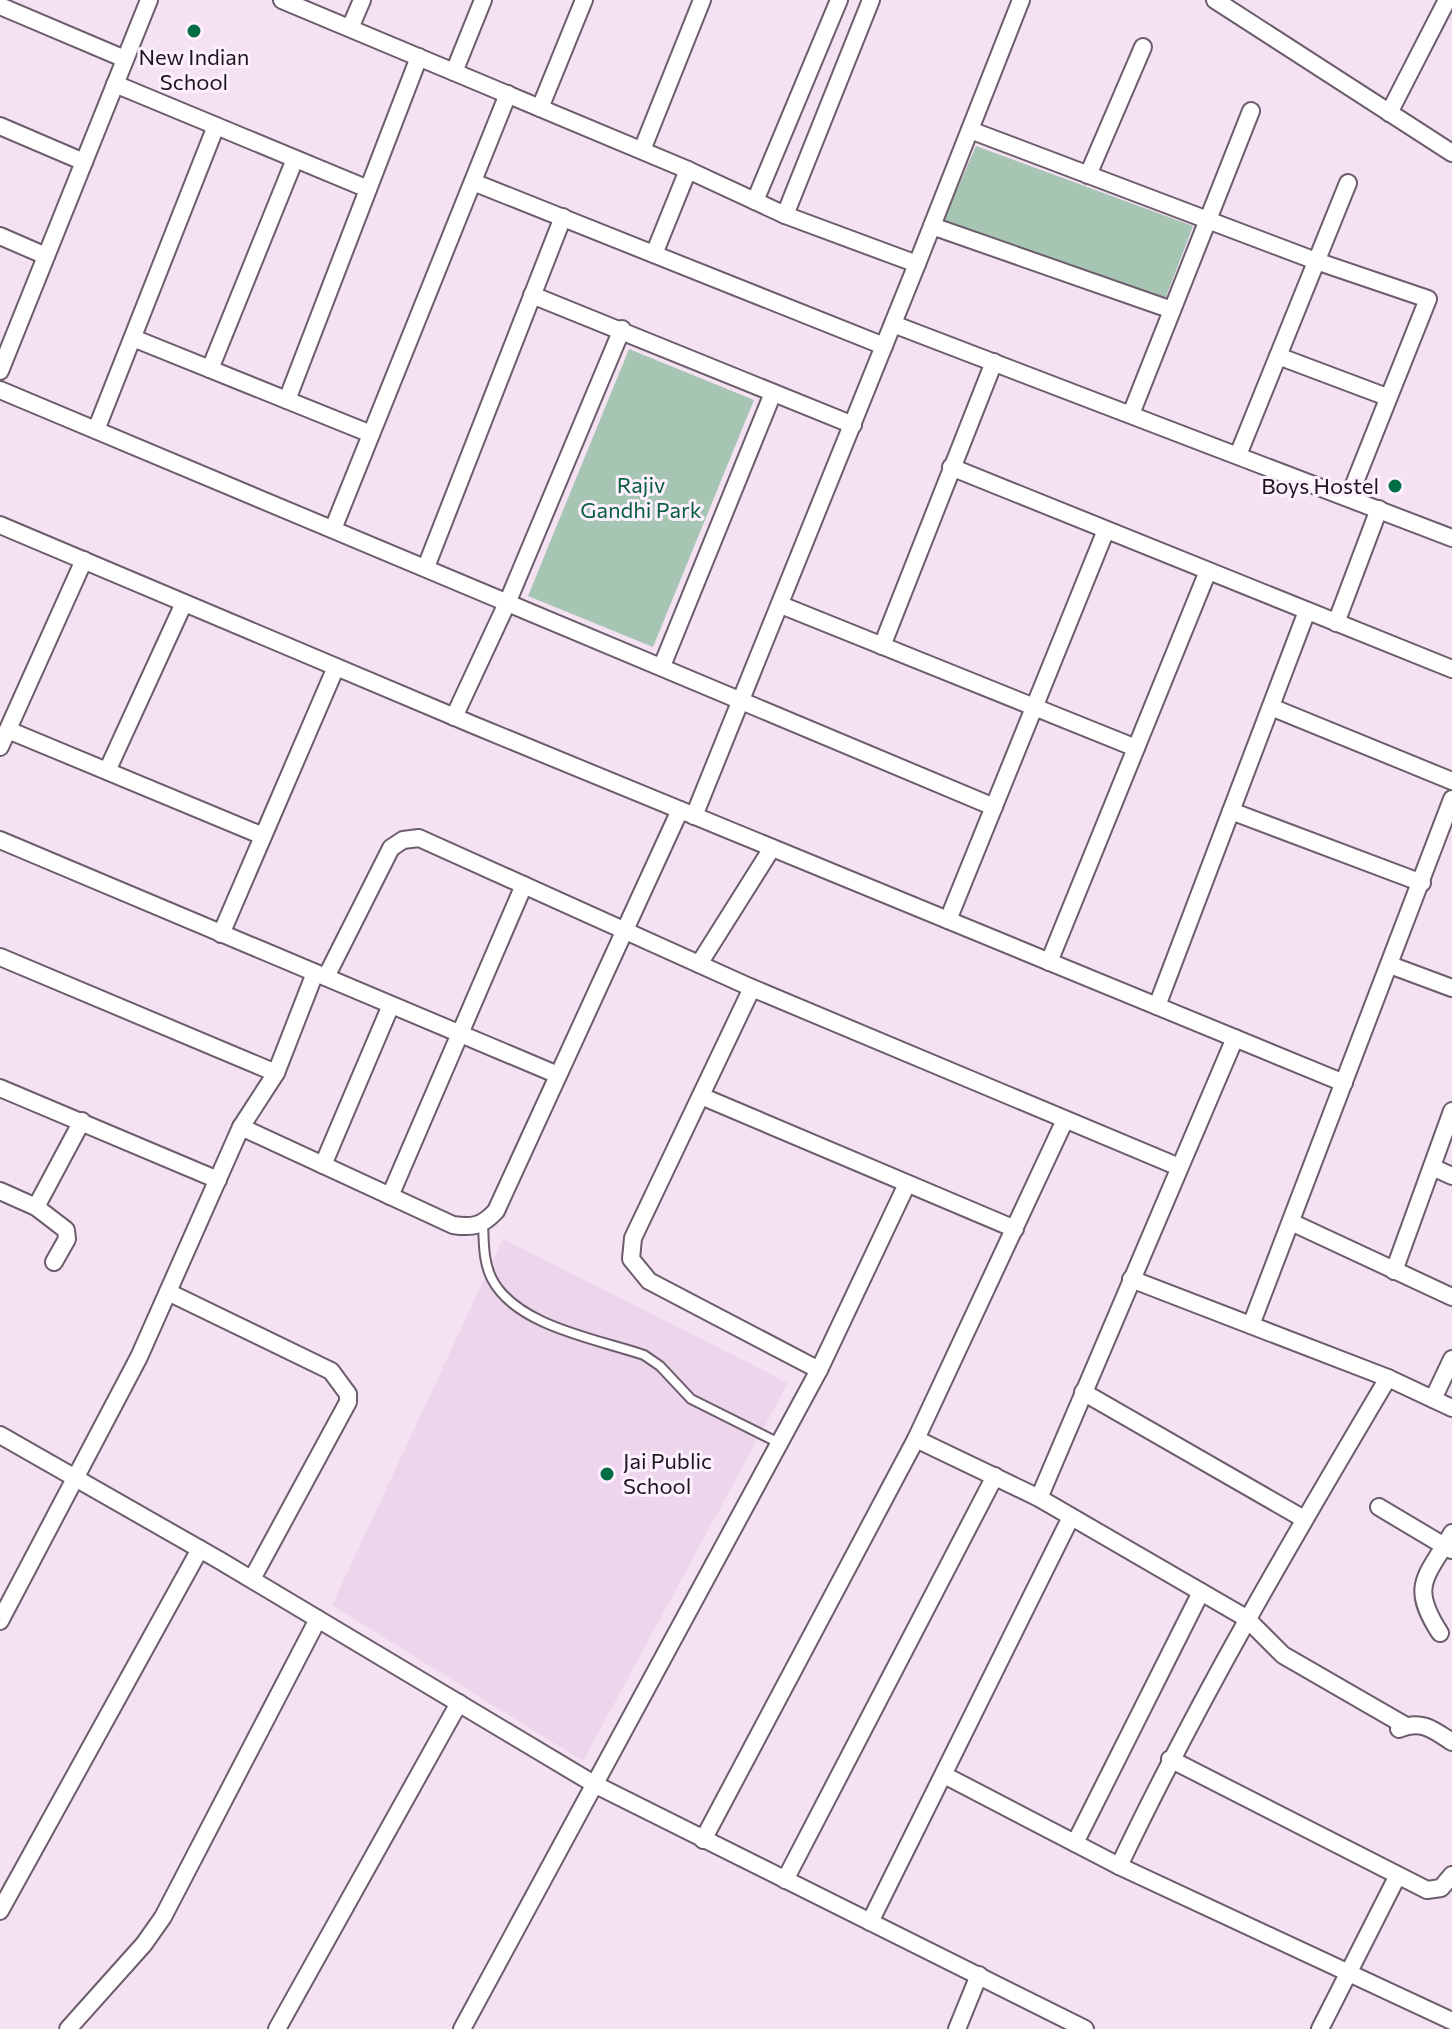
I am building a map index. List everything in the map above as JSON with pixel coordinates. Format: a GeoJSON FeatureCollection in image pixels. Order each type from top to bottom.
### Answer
{"type":"FeatureCollection","features":[{"type":"Feature","properties":{"kind":"street"},"geometry":{"type":"LineString","coordinates":[[0,371],[4,352],[149,0]]}},
{"type":"Feature","properties":{"kind":"street"},"geometry":{"type":"LineString","coordinates":[[282,0],[642,150],[785,215],[917,264]]}},
{"type":"Feature","properties":{"kind":"street"},"geometry":{"type":"LineString","coordinates":[[350,28],[362,0]]}},
{"type":"Feature","properties":{"kind":"street"},"geometry":{"type":"LineString","coordinates":[[454,72],[483,0]]}},
{"type":"Feature","properties":{"kind":"street"},"geometry":{"type":"LineString","coordinates":[[540,108],[584,0]]}},
{"type":"Feature","properties":{"kind":"street"},"geometry":{"type":"LineString","coordinates":[[642,150],[702,0]]}},
{"type":"Feature","properties":{"kind":"street"},"geometry":{"type":"LineString","coordinates":[[755,201],[839,0]]}},
{"type":"Feature","properties":{"kind":"street"},"geometry":{"type":"LineString","coordinates":[[785,215],[871,0]]}},
{"type":"Feature","properties":{"kind":"street"},"geometry":{"type":"LineString","coordinates":[[241,1127],[453,1225],[470,1228],[483,1224],[496,1211],[625,929],[743,700],[1021,0]]}},
{"type":"Feature","properties":{"kind":"street"},"geometry":{"type":"LineString","coordinates":[[1215,0],[1452,153]]}},
{"type":"Feature","properties":{"kind":"street"},"geometry":{"type":"LineString","coordinates":[[1389,113],[1447,0]]}},
{"type":"Feature","properties":{"kind":"street"},"geometry":{"type":"LineString","coordinates":[[0,6],[125,59]]}},
{"type":"Feature","properties":{"kind":"street"},"geometry":{"type":"LineString","coordinates":[[1088,175],[1143,47]]}},
{"type":"Feature","properties":{"kind":"street"},"geometry":{"type":"LineString","coordinates":[[287,400],[419,57]]}},
{"type":"Feature","properties":{"kind":"street"},"geometry":{"type":"LineString","coordinates":[[115,84],[368,189]]}},
{"type":"Feature","properties":{"kind":"street"},"geometry":{"type":"LineString","coordinates":[[333,529],[508,94]]}},
{"type":"Feature","properties":{"kind":"street"},"geometry":{"type":"LineString","coordinates":[[1131,414],[1251,111]]}},
{"type":"Feature","properties":{"kind":"street"},"geometry":{"type":"LineString","coordinates":[[0,126],[84,162]]}},
{"type":"Feature","properties":{"kind":"street"},"geometry":{"type":"LineString","coordinates":[[96,430],[216,126]]}},
{"type":"Feature","properties":{"kind":"street"},"geometry":{"type":"LineString","coordinates":[[970,130],[1316,261],[1428,299],[1349,497]]}},
{"type":"Feature","properties":{"kind":"street"},"geometry":{"type":"LineString","coordinates":[[210,369],[295,159]]}},
{"type":"Feature","properties":{"kind":"street"},"geometry":{"type":"LineString","coordinates":[[654,254],[688,170]]}},
{"type":"Feature","properties":{"kind":"street"},"geometry":{"type":"LineString","coordinates":[[473,182],[884,346]]}},
{"type":"Feature","properties":{"kind":"street"},"geometry":{"type":"LineString","coordinates":[[1238,455],[1348,183]]}},
{"type":"Feature","properties":{"kind":"street"},"geometry":{"type":"LineString","coordinates":[[426,567],[563,217]]}},
{"type":"Feature","properties":{"kind":"street"},"geometry":{"type":"LineString","coordinates":[[932,226],[1172,310]]}},
{"type":"Feature","properties":{"kind":"street"},"geometry":{"type":"LineString","coordinates":[[0,236],[46,256]]}},
{"type":"Feature","properties":{"kind":"street"},"geometry":{"type":"LineString","coordinates":[[532,295],[853,425]]}},
{"type":"Feature","properties":{"kind":"street"},"geometry":{"type":"LineString","coordinates":[[893,324],[1452,538]]}},
{"type":"Feature","properties":{"kind":"street"},"geometry":{"type":"LineString","coordinates":[[454,717],[508,601],[622,329]]}},
{"type":"Feature","properties":{"kind":"street"},"geometry":{"type":"LineString","coordinates":[[133,338],[371,434]]}},
{"type":"Feature","properties":{"kind":"street"},"geometry":{"type":"LineString","coordinates":[[1278,356],[1387,397]]}},
{"type":"Feature","properties":{"kind":"street"},"geometry":{"type":"LineString","coordinates":[[882,646],[994,362]]}},
{"type":"Feature","properties":{"kind":"street"},"geometry":{"type":"LineString","coordinates":[[0,390],[994,807]]}},
{"type":"Feature","properties":{"kind":"street"},"geometry":{"type":"LineString","coordinates":[[662,666],[773,393]]}},
{"type":"Feature","properties":{"kind":"street"},"geometry":{"type":"LineString","coordinates":[[951,467],[1452,669]]}},
{"type":"Feature","properties":{"kind":"street"},"geometry":{"type":"LineString","coordinates":[[1336,623],[1379,509]]}},
{"type":"Feature","properties":{"kind":"street"},"geometry":{"type":"LineString","coordinates":[[0,525],[454,717],[1344,1083]]}},
{"type":"Feature","properties":{"kind":"street"},"geometry":{"type":"LineString","coordinates":[[948,920],[1106,530]]}},
{"type":"Feature","properties":{"kind":"street"},"geometry":{"type":"LineString","coordinates":[[0,747],[84,560]]}},
{"type":"Feature","properties":{"kind":"street"},"geometry":{"type":"LineString","coordinates":[[1049,962],[1208,571]]}},
{"type":"Feature","properties":{"kind":"street"},"geometry":{"type":"LineString","coordinates":[[107,771],[184,603]]}},
{"type":"Feature","properties":{"kind":"street"},"geometry":{"type":"LineString","coordinates":[[781,605],[1136,748]]}},
{"type":"Feature","properties":{"kind":"street"},"geometry":{"type":"LineString","coordinates":[[1157,1006],[1307,611]]}},
{"type":"Feature","properties":{"kind":"street"},"geometry":{"type":"LineString","coordinates":[[221,934],[336,667]]}},
{"type":"Feature","properties":{"kind":"street"},"geometry":{"type":"LineString","coordinates":[[1271,707],[1452,781]]}},
{"type":"Feature","properties":{"kind":"street"},"geometry":{"type":"LineString","coordinates":[[8,730],[263,836]]}},
{"type":"Feature","properties":{"kind":"street"},"geometry":{"type":"LineString","coordinates":[[1251,1325],[1452,799]]}},
{"type":"Feature","properties":{"kind":"street"},"geometry":{"type":"LineString","coordinates":[[1231,811],[1422,883]]}},
{"type":"Feature","properties":{"kind":"street"},"geometry":{"type":"LineString","coordinates":[[0,1621],[139,1357],[241,1127],[276,1073],[320,975],[381,862],[391,848],[403,840],[419,838],[752,988],[1179,1167]]}},
{"type":"Feature","properties":{"kind":"street"},"geometry":{"type":"LineString","coordinates":[[0,840],[558,1075]]}},
{"type":"Feature","properties":{"kind":"street"},"geometry":{"type":"LineString","coordinates":[[699,964],[772,848]]}},
{"type":"Feature","properties":{"kind":"street"},"geometry":{"type":"LineString","coordinates":[[390,1196],[462,1035],[524,885]]}},
{"type":"Feature","properties":{"kind":"street"},"geometry":{"type":"LineString","coordinates":[[0,957],[276,1073]]}},
{"type":"Feature","properties":{"kind":"street"},"geometry":{"type":"LineString","coordinates":[[1390,965],[1452,988]]}},
{"type":"Feature","properties":{"kind":"street"},"geometry":{"type":"LineString","coordinates":[[752,988],[633,1238],[631,1259],[649,1281],[819,1370]]}},
{"type":"Feature","properties":{"kind":"street"},"geometry":{"type":"LineString","coordinates":[[323,1165],[391,1005]]}},
{"type":"Feature","properties":{"kind":"street"},"geometry":{"type":"LineString","coordinates":[[1039,1498],[1235,1038]]}},
{"type":"Feature","properties":{"kind":"street"},"geometry":{"type":"LineString","coordinates":[[0,1088],[218,1180]]}},
{"type":"Feature","properties":{"kind":"street"},"geometry":{"type":"LineString","coordinates":[[701,1096],[1015,1229]]}},
{"type":"Feature","properties":{"kind":"street"},"geometry":{"type":"LineString","coordinates":[[1394,1271],[1452,1111]]}},
{"type":"Feature","properties":{"kind":"street"},"geometry":{"type":"LineString","coordinates":[[703,1840],[916,1439],[1065,1120]]}},
{"type":"Feature","properties":{"kind":"street"},"geometry":{"type":"LineString","coordinates":[[36,1207],[82,1121]]}},
{"type":"Feature","properties":{"kind":"street"},"geometry":{"type":"LineString","coordinates":[[1432,1167],[1452,1176]]}},
{"type":"Feature","properties":{"kind":"street"},"geometry":{"type":"LineString","coordinates":[[462,2029],[819,1370],[907,1184]]}},
{"type":"Feature","properties":{"kind":"street"},"geometry":{"type":"LineString","coordinates":[[0,1191],[36,1207],[66,1230],[67,1239],[54,1262]]}},
{"type":"Feature","properties":{"kind":"street"},"geometry":{"type":"LineString","coordinates":[[1291,1222],[1452,1297]]}},
{"type":"Feature","properties":{"kind":"street"},"geometry":{"type":"LineString","coordinates":[[1131,1279],[1388,1378],[1452,1408]]}},
{"type":"Feature","properties":{"kind":"street"},"geometry":{"type":"LineString","coordinates":[[168,1292],[331,1371],[348,1394],[348,1402],[252,1579]]}},
{"type":"Feature","properties":{"kind":"street"},"geometry":{"type":"LineString","coordinates":[[1433,1399],[1452,1359]]}},
{"type":"Feature","properties":{"kind":"street"},"geometry":{"type":"LineString","coordinates":[[1119,1866],[1170,1759],[1246,1618],[1388,1378]]}},
{"type":"Feature","properties":{"kind":"street"},"geometry":{"type":"LineString","coordinates":[[1083,1392],[1304,1519]]}},
{"type":"Feature","properties":{"kind":"street"},"geometry":{"type":"LineString","coordinates":[[0,1435],[252,1579],[594,1784],[1081,2028]]}},
{"type":"Feature","properties":{"kind":"street"},"geometry":{"type":"LineString","coordinates":[[916,1439],[1039,1498],[1246,1618],[1283,1655],[1401,1728],[1416,1723],[1452,1742]]}},
{"type":"Feature","properties":{"kind":"street"},"geometry":{"type":"LineString","coordinates":[[785,1880],[995,1476]]}},
{"type":"Feature","properties":{"kind":"street"},"geometry":{"type":"LineString","coordinates":[[1379,1507],[1449,1544],[1424,1581],[1422,1593],[1426,1612],[1440,1633]]}},
{"type":"Feature","properties":{"kind":"street"},"geometry":{"type":"LineString","coordinates":[[870,1922],[1071,1517]]}},
{"type":"Feature","properties":{"kind":"street"},"geometry":{"type":"LineString","coordinates":[[0,1911],[200,1549]]}},
{"type":"Feature","properties":{"kind":"street"},"geometry":{"type":"LineString","coordinates":[[1075,1843],[1201,1592]]}},
{"type":"Feature","properties":{"kind":"street"},"geometry":{"type":"LineString","coordinates":[[68,2029],[144,1944],[163,1917],[318,1619]]}},
{"type":"Feature","properties":{"kind":"street"},"geometry":{"type":"LineString","coordinates":[[277,2029],[459,1703]]}},
{"type":"Feature","properties":{"kind":"street"},"geometry":{"type":"LineString","coordinates":[[1170,1759],[1427,1890],[1441,1888],[1452,1875]]}},
{"type":"Feature","properties":{"kind":"street"},"geometry":{"type":"LineString","coordinates":[[944,1775],[1119,1866],[1452,2021]]}},
{"type":"Feature","properties":{"kind":"street"},"geometry":{"type":"LineString","coordinates":[[1320,2029],[1397,1877]]}},
{"type":"Feature","properties":{"kind":"street"},"geometry":{"type":"LineString","coordinates":[[957,2029],[979,1975]]}},
{"type":"Feature","properties":{"kind":"lane"},"geometry":{"type":"LineString","coordinates":[[483,1224],[485,1259],[492,1278],[515,1307],[535,1319],[644,1355],[691,1399],[780,1443]]}},
{"type":"Feature","properties":{"kind":"shaded area"},"geometry":{"type":"Polygon","coordinates":[[[503,1239],[788,1383],[583,1761],[332,1605],[503,1239]]]}},
{"type":"Feature","properties":{"kind":"green space"},"geometry":{"type":"Polygon","coordinates":[[[976,146],[1193,226],[1164,302],[943,221],[976,146]]]}},
{"type":"Feature","properties":{"kind":"green space","name":"Rajiv Gandhi Park"},"geometry":{"type":"Polygon","coordinates":[[[629,349],[754,400],[653,647],[528,596],[629,349]]]}},
{"type":"Feature","properties":{"kind":"place","name":"New Indian School"},"geometry":{"type":"Point","coordinates":[194,31]}},
{"type":"Feature","properties":{"kind":"place","name":"Boys Hostel"},"geometry":{"type":"Point","coordinates":[1395,486]}},
{"type":"Feature","properties":{"kind":"place","name":"Jai Public School"},"geometry":{"type":"Point","coordinates":[607,1474]}}]}
